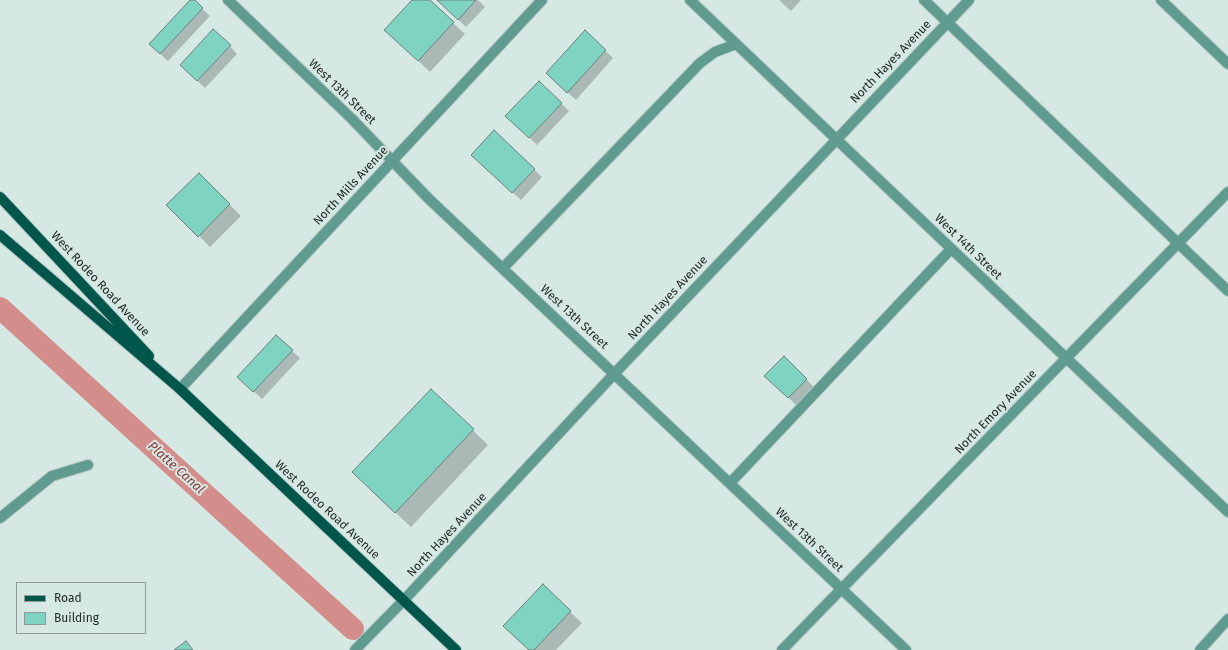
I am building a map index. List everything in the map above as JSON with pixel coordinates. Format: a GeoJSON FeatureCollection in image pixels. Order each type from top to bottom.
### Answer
{"type":"FeatureCollection","features":[{"type":"Feature","properties":{"kind":"main road","name":"West Rodeo Road Avenue"},"geometry":{"type":"LineString","coordinates":[[0,197],[180,389]]}},
{"type":"Feature","properties":{"kind":"main road","name":"West Rodeo Road Avenue"},"geometry":{"type":"LineString","coordinates":[[0,235],[180,389],[456,650]]}},
{"type":"Feature","properties":{"kind":"street","name":"West 13th Street"},"geometry":{"type":"LineString","coordinates":[[228,0],[352,119],[429,199],[615,373],[906,650]]}},
{"type":"Feature","properties":{"kind":"street","name":"North Mills Avenue"},"geometry":{"type":"LineString","coordinates":[[180,389],[542,0]]}},
{"type":"Feature","properties":{"kind":"street","name":"West 14th Street"},"geometry":{"type":"LineString","coordinates":[[690,0],[1228,512]]}},
{"type":"Feature","properties":{"kind":"street"},"geometry":{"type":"LineString","coordinates":[[924,0],[1228,291]]}},
{"type":"Feature","properties":{"kind":"street","name":"North Hayes Avenue"},"geometry":{"type":"LineString","coordinates":[[355,650],[404,600],[615,373],[969,0]]}},
{"type":"Feature","properties":{"kind":"street"},"geometry":{"type":"LineString","coordinates":[[1161,0],[1228,64]]}},
{"type":"Feature","properties":{"kind":"street"},"geometry":{"type":"LineString","coordinates":[[503,268],[700,63],[714,52],[736,44]]}},
{"type":"Feature","properties":{"kind":"street","name":"North Emory Avenue"},"geometry":{"type":"LineString","coordinates":[[782,650],[1228,192]]}},
{"type":"Feature","properties":{"kind":"street"},"geometry":{"type":"LineString","coordinates":[[730,483],[951,249]]}},
{"type":"Feature","properties":{"kind":"street"},"geometry":{"type":"LineString","coordinates":[[0,518],[52,476],[88,465]]}},
{"type":"Feature","properties":{"kind":"street"},"geometry":{"type":"LineString","coordinates":[[1200,650],[1228,619]]}},
{"type":"Feature","properties":{"kind":"building"},"geometry":{"type":"Polygon","coordinates":[[[190,0],[195,0],[203,8],[160,54],[149,44],[190,0]]]}},
{"type":"Feature","properties":{"kind":"building"},"geometry":{"type":"Polygon","coordinates":[[[412,0],[430,0],[454,22],[418,61],[384,30],[412,0]]]}},
{"type":"Feature","properties":{"kind":"building"},"geometry":{"type":"Polygon","coordinates":[[[437,0],[476,0],[458,20],[437,0]]]}},
{"type":"Feature","properties":{"kind":"building"},"geometry":{"type":"Polygon","coordinates":[[[213,29],[231,45],[197,81],[180,65],[213,29]]]}},
{"type":"Feature","properties":{"kind":"building"},"geometry":{"type":"Polygon","coordinates":[[[585,30],[606,50],[567,93],[546,73],[585,30]]]}},
{"type":"Feature","properties":{"kind":"building"},"geometry":{"type":"Polygon","coordinates":[[[539,81],[562,103],[529,138],[505,116],[539,81]]]}},
{"type":"Feature","properties":{"kind":"building"},"geometry":{"type":"Polygon","coordinates":[[[494,130],[535,169],[512,193],[471,155],[494,130]]]}},
{"type":"Feature","properties":{"kind":"building"},"geometry":{"type":"Polygon","coordinates":[[[199,173],[230,204],[198,237],[166,205],[199,173]]]}},
{"type":"Feature","properties":{"kind":"building"},"geometry":{"type":"Polygon","coordinates":[[[276,335],[293,350],[253,392],[237,377],[276,335]]]}},
{"type":"Feature","properties":{"kind":"building"},"geometry":{"type":"Polygon","coordinates":[[[784,356],[807,379],[788,398],[764,376],[784,356]]]}},
{"type":"Feature","properties":{"kind":"building"},"geometry":{"type":"Polygon","coordinates":[[[431,389],[474,429],[395,513],[352,472],[431,389]]]}},
{"type":"Feature","properties":{"kind":"building"},"geometry":{"type":"Polygon","coordinates":[[[543,584],[571,611],[534,650],[529,650],[503,626],[543,584]]]}},
{"type":"Feature","properties":{"kind":"building"},"geometry":{"type":"Polygon","coordinates":[[[186,641],[193,650],[174,650],[186,641]]]}},
{"type":"Feature","properties":{"kind":"waterway","name":"Platte Canal"},"geometry":{"type":"LineString","coordinates":[[0,308],[353,629]]}}]}
